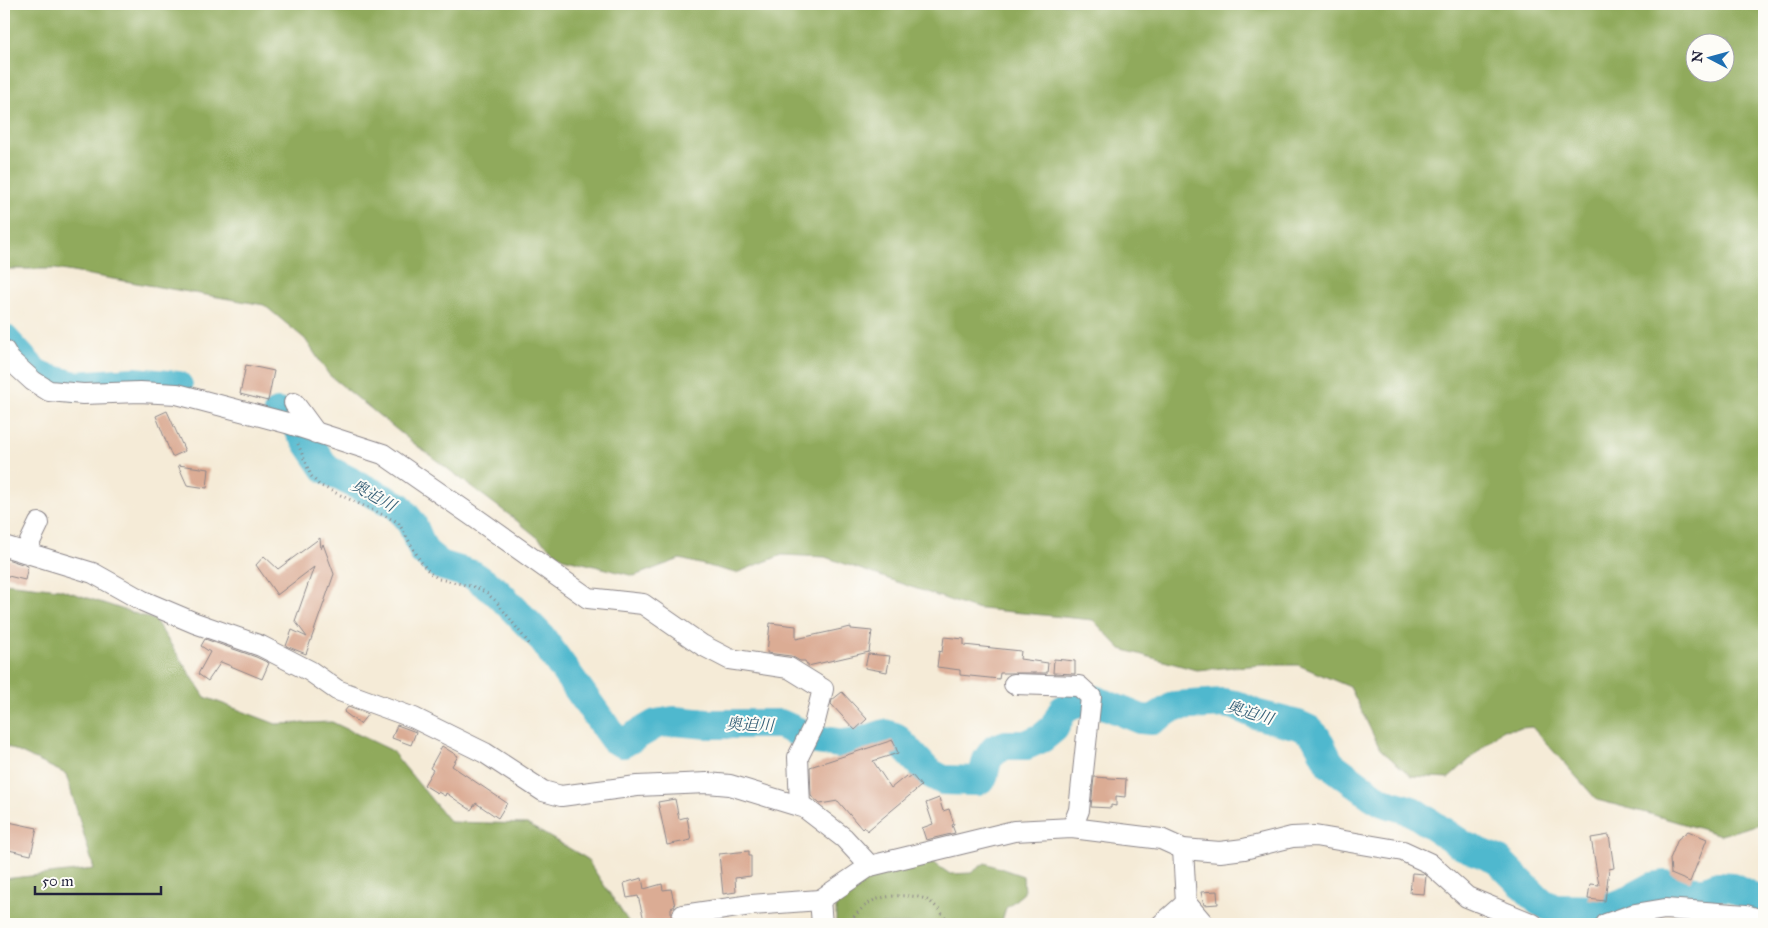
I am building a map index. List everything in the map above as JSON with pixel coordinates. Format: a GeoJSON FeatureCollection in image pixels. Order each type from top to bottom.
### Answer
{"type":"FeatureCollection","features":[{"type":"Feature","properties":{"kind":"street"},"geometry":{"type":"LineString","coordinates":[[4,350],[10,360],[49,391],[83,394],[140,392],[177,394],[292,425],[383,454],[588,598],[642,604],[702,645],[729,659],[788,668],[823,689],[814,725],[798,758],[800,806]]}},
{"type":"Feature","properties":{"kind":"street"},"geometry":{"type":"LineString","coordinates":[[294,403],[316,433]]}},
{"type":"Feature","properties":{"kind":"street"},"geometry":{"type":"LineString","coordinates":[[25,552],[39,523]]}},
{"type":"Feature","properties":{"kind":"street"},"geometry":{"type":"LineString","coordinates":[[4,546],[93,573],[143,601],[194,623],[262,646],[310,671],[338,690],[414,718],[485,753],[543,791],[561,796],[637,786],[707,783],[730,785],[805,808],[844,838],[870,866]]}},
{"type":"Feature","properties":{"kind":"street"},"geometry":{"type":"LineString","coordinates":[[1014,684],[1079,686],[1091,697],[1079,810],[1072,828]]}},
{"type":"Feature","properties":{"kind":"street"},"geometry":{"type":"LineString","coordinates":[[683,915],[751,905],[820,900],[870,866],[1014,831],[1072,828],[1161,840],[1183,849],[1220,852],[1244,849],[1292,837],[1315,836],[1403,851],[1429,863],[1467,897],[1533,924]]}},
{"type":"Feature","properties":{"kind":"street"},"geometry":{"type":"LineString","coordinates":[[1183,849],[1186,903],[1204,924]]}},
{"type":"Feature","properties":{"kind":"street"},"geometry":{"type":"LineString","coordinates":[[820,900],[822,924]]}},
{"type":"Feature","properties":{"kind":"street"},"geometry":{"type":"LineString","coordinates":[[1162,924],[1186,903]]}},
{"type":"Feature","properties":{"kind":"street"},"geometry":{"type":"LineString","coordinates":[[1606,924],[1635,914],[1665,909],[1746,914],[1764,921]]}},
{"type":"Feature","properties":{"kind":"path"},"geometry":{"type":"LineString","coordinates":[[292,425],[305,464],[319,485],[398,522],[421,562],[430,573],[439,579],[475,587],[484,592],[496,601],[530,645]]}},
{"type":"Feature","properties":{"kind":"path"},"geometry":{"type":"LineString","coordinates":[[847,924],[869,903],[881,897],[908,896],[923,898],[937,908],[950,924]]}},
{"type":"Feature","properties":{"kind":"green space"},"geometry":{"type":"Polygon","coordinates":[[[4,4],[1764,4],[1764,823],[1721,835],[1597,800],[1532,727],[1502,730],[1449,778],[1411,776],[1380,749],[1350,687],[1298,665],[1262,665],[1196,670],[1121,649],[1093,620],[972,608],[825,557],[782,555],[736,573],[680,559],[634,576],[563,558],[412,442],[329,375],[305,339],[264,305],[55,269],[4,269],[4,4]]]}},
{"type":"Feature","properties":{"kind":"green space"},"geometry":{"type":"Polygon","coordinates":[[[4,583],[60,589],[155,620],[205,697],[276,724],[332,722],[391,750],[450,822],[527,824],[586,858],[630,924],[4,924],[4,879],[94,869],[66,774],[4,745],[4,583]]]}},
{"type":"Feature","properties":{"kind":"green space"},"geometry":{"type":"Polygon","coordinates":[[[934,863],[950,874],[971,873],[985,863],[1023,876],[1024,893],[1006,908],[1001,924],[836,924],[836,893],[848,882],[898,864],[934,863]]]}},
{"type":"Feature","properties":{"kind":"building"},"geometry":{"type":"Polygon","coordinates":[[[246,365],[274,371],[268,401],[240,394],[246,365]]]}},
{"type":"Feature","properties":{"kind":"building"},"geometry":{"type":"Polygon","coordinates":[[[167,411],[185,451],[172,457],[156,416],[167,411]]]}},
{"type":"Feature","properties":{"kind":"building"},"geometry":{"type":"Polygon","coordinates":[[[178,465],[209,469],[207,488],[187,485],[178,465]]]}},
{"type":"Feature","properties":{"kind":"building"},"geometry":{"type":"Polygon","coordinates":[[[320,538],[321,549],[323,544],[334,574],[306,654],[286,646],[292,630],[307,637],[295,621],[314,567],[277,595],[256,565],[264,556],[278,569],[320,538]]]}},
{"type":"Feature","properties":{"kind":"building"},"geometry":{"type":"Polygon","coordinates":[[[4,558],[28,566],[25,580],[4,575],[4,558]]]}},
{"type":"Feature","properties":{"kind":"building"},"geometry":{"type":"Polygon","coordinates":[[[770,623],[796,626],[796,639],[851,627],[851,629],[872,631],[869,652],[808,666],[805,661],[800,661],[791,656],[767,653],[770,623]]]}},
{"type":"Feature","properties":{"kind":"building"},"geometry":{"type":"Polygon","coordinates":[[[944,637],[964,639],[964,645],[1021,651],[1020,659],[1048,663],[1047,673],[1000,673],[999,679],[960,675],[960,670],[937,667],[939,651],[942,652],[944,637]]]}},
{"type":"Feature","properties":{"kind":"building"},"geometry":{"type":"Polygon","coordinates":[[[205,639],[269,663],[262,679],[221,662],[208,681],[198,674],[210,652],[201,646],[205,639]]]}},
{"type":"Feature","properties":{"kind":"building"},"geometry":{"type":"Polygon","coordinates":[[[868,654],[890,656],[887,672],[865,668],[868,654]]]}},
{"type":"Feature","properties":{"kind":"building"},"geometry":{"type":"Polygon","coordinates":[[[1054,659],[1075,661],[1075,674],[1053,673],[1054,659]]]}},
{"type":"Feature","properties":{"kind":"building"},"geometry":{"type":"Polygon","coordinates":[[[842,692],[867,719],[855,730],[831,704],[832,700],[842,692]]]}},
{"type":"Feature","properties":{"kind":"building"},"geometry":{"type":"Polygon","coordinates":[[[348,707],[368,714],[360,724],[344,712],[348,707]]]}},
{"type":"Feature","properties":{"kind":"building"},"geometry":{"type":"Polygon","coordinates":[[[397,725],[416,732],[411,745],[392,738],[397,725]]]}},
{"type":"Feature","properties":{"kind":"building"},"geometry":{"type":"Polygon","coordinates":[[[893,740],[898,753],[873,761],[891,788],[906,776],[907,779],[912,775],[921,786],[867,831],[864,827],[862,829],[838,801],[820,804],[811,796],[810,767],[893,740]]]}},
{"type":"Feature","properties":{"kind":"building"},"geometry":{"type":"Polygon","coordinates":[[[442,746],[458,756],[452,766],[507,803],[498,818],[476,803],[471,810],[446,793],[445,796],[424,785],[433,770],[430,768],[442,746]]]}},
{"type":"Feature","properties":{"kind":"building"},"geometry":{"type":"Polygon","coordinates":[[[1094,777],[1126,779],[1125,797],[1116,796],[1116,806],[1111,805],[1111,808],[1091,807],[1094,777]]]}},
{"type":"Feature","properties":{"kind":"building"},"geometry":{"type":"Polygon","coordinates":[[[939,798],[943,811],[949,809],[955,833],[926,840],[922,828],[933,824],[926,803],[939,798]]]}},
{"type":"Feature","properties":{"kind":"building"},"geometry":{"type":"Polygon","coordinates":[[[675,799],[679,819],[687,817],[691,840],[667,845],[658,802],[675,799]]]}},
{"type":"Feature","properties":{"kind":"building"},"geometry":{"type":"Polygon","coordinates":[[[4,821],[37,828],[31,855],[4,849],[4,821]]]}},
{"type":"Feature","properties":{"kind":"building"},"geometry":{"type":"Polygon","coordinates":[[[1688,831],[1707,839],[1690,882],[1671,874],[1670,859],[1678,839],[1688,831]]]}},
{"type":"Feature","properties":{"kind":"building"},"geometry":{"type":"Polygon","coordinates":[[[1609,835],[1614,868],[1609,869],[1605,901],[1588,899],[1590,884],[1599,885],[1591,838],[1609,835]]]}},
{"type":"Feature","properties":{"kind":"building"},"geometry":{"type":"Polygon","coordinates":[[[749,851],[749,856],[751,856],[751,876],[735,878],[736,892],[723,894],[719,854],[749,851]]]}},
{"type":"Feature","properties":{"kind":"building"},"geometry":{"type":"Polygon","coordinates":[[[1412,873],[1424,874],[1426,876],[1424,894],[1410,893],[1412,873]]]}},
{"type":"Feature","properties":{"kind":"building"},"geometry":{"type":"Polygon","coordinates":[[[642,878],[644,889],[662,884],[663,890],[671,889],[675,906],[671,908],[671,916],[675,924],[645,924],[638,896],[627,898],[624,883],[642,878]]]}},
{"type":"Feature","properties":{"kind":"building"},"geometry":{"type":"Polygon","coordinates":[[[1217,891],[1218,904],[1204,905],[1201,892],[1217,891]]]}},
{"type":"Feature","properties":{"kind":"waterway","name":"奥迫川"},"geometry":{"type":"LineString","coordinates":[[4,339],[38,376],[75,386],[134,382],[178,386]]}},
{"type":"Feature","properties":{"kind":"waterway","name":"奥迫川"},"geometry":{"type":"LineString","coordinates":[[278,413],[290,416],[326,469],[398,506],[412,524],[424,552],[440,565],[473,575],[496,591],[541,637],[614,739],[623,743],[656,724],[674,721],[708,724],[780,724],[816,740],[846,744],[885,734],[895,737],[928,772],[943,780],[977,781],[983,777],[987,760],[995,749],[1006,745],[1026,745],[1042,738],[1054,728],[1063,710],[1075,703],[1094,700],[1141,719],[1152,720],[1175,706],[1223,703],[1235,705],[1255,714],[1298,725],[1309,730],[1316,737],[1330,764],[1373,796],[1383,802],[1412,811],[1464,846],[1498,860],[1539,901],[1554,909],[1601,910],[1623,903],[1653,887],[1665,885],[1704,892],[1718,886],[1732,887],[1764,903]]}}]}
